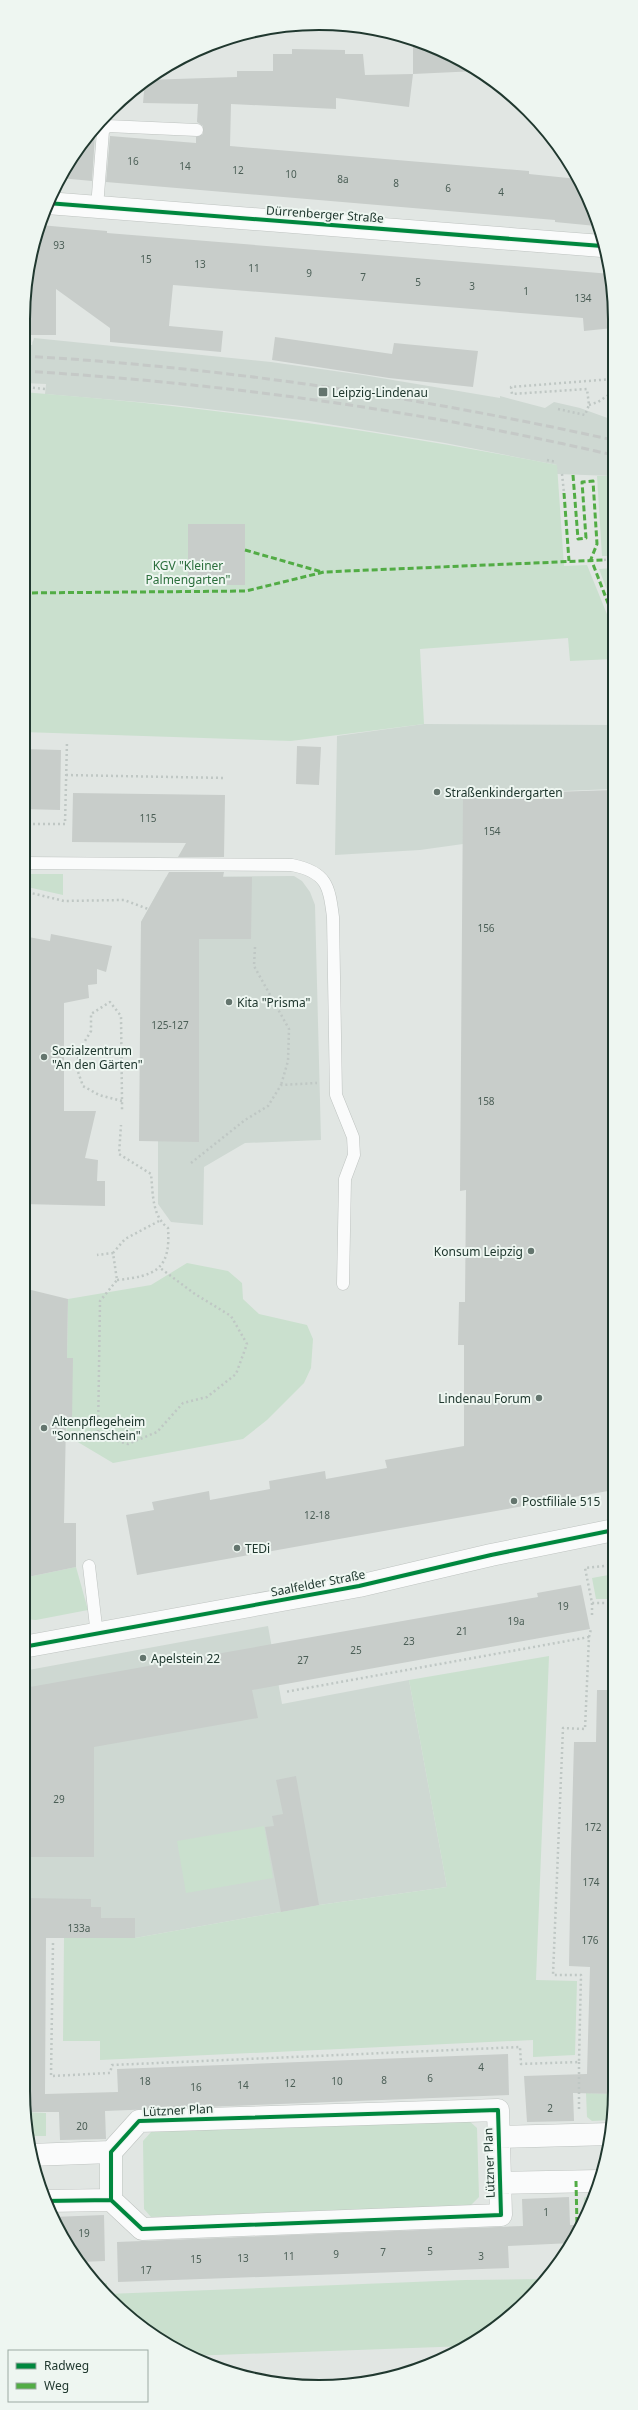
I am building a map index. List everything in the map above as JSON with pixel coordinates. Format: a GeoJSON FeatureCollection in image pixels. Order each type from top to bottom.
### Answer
{"type":"FeatureCollection","features":[{"type":"Feature","properties":{"kind":"street","name":"Dürrenberger Straße"},"geometry":{"type":"LineString","coordinates":[[54,204],[598,246]]}},
{"type":"Feature","properties":{"kind":"street","name":"Saalfelder Straße"},"geometry":{"type":"LineString","coordinates":[[30,1646],[97,1635],[359,1586],[491,1555],[608,1531]]}},
{"type":"Feature","properties":{"kind":"street","name":"Lützner Plan"},"geometry":{"type":"LineString","coordinates":[[111,2152],[139,2121],[498,2110],[501,2215],[142,2229],[111,2200]]}},
{"type":"Feature","properties":{"kind":"street","name":"Lützner Plan"},"geometry":{"type":"LineString","coordinates":[[498,2137],[605,2134]]}},
{"type":"Feature","properties":{"kind":"street"},"geometry":{"type":"LineString","coordinates":[[37,2154],[111,2152],[111,2200],[52,2201]]}},
{"type":"Feature","properties":{"kind":"street","name":"Lützner Plan"},"geometry":{"type":"LineString","coordinates":[[500,2183],[594,2181]]}},
{"type":"Feature","properties":{"kind":"lane"},"geometry":{"type":"LineString","coordinates":[[97,207],[103,131],[107,126],[198,130]]}},
{"type":"Feature","properties":{"kind":"lane"},"geometry":{"type":"LineString","coordinates":[[30,863],[292,865],[314,871],[323,879],[329,890],[333,917],[336,1095],[353,1137],[354,1154],[345,1179],[343,1284]]}},
{"type":"Feature","properties":{"kind":"lane"},"geometry":{"type":"LineString","coordinates":[[88,1566],[97,1635]]}},
{"type":"Feature","properties":{"kind":"path"},"geometry":{"type":"LineString","coordinates":[[558,409],[585,415],[589,405],[587,389],[512,394],[511,387],[608,379]]}},
{"type":"Feature","properties":{"kind":"path"},"geometry":{"type":"LineString","coordinates":[[30,388],[46,389]]}},
{"type":"Feature","properties":{"kind":"path"},"geometry":{"type":"LineString","coordinates":[[589,405],[598,402],[608,395]]}},
{"type":"Feature","properties":{"kind":"path"},"geometry":{"type":"LineString","coordinates":[[547,460],[556,462]]}},
{"type":"Feature","properties":{"kind":"path"},"geometry":{"type":"LineString","coordinates":[[562,474],[564,493]]}},
{"type":"Feature","properties":{"kind":"path"},"geometry":{"type":"LineString","coordinates":[[30,824],[65,824],[67,741]]}},
{"type":"Feature","properties":{"kind":"path"},"geometry":{"type":"LineString","coordinates":[[66,775],[226,778]]}},
{"type":"Feature","properties":{"kind":"path"},"geometry":{"type":"LineString","coordinates":[[30,893],[64,901],[124,900],[148,909]]}},
{"type":"Feature","properties":{"kind":"path"},"geometry":{"type":"LineString","coordinates":[[191,1164],[245,1120],[268,1106],[281,1085],[288,1061],[289,1029],[254,966],[255,947]]}},
{"type":"Feature","properties":{"kind":"path"},"geometry":{"type":"LineString","coordinates":[[122,1101],[99,1095],[83,1086],[77,1069],[79,1051],[91,1031],[91,1014],[110,1002],[121,1016],[122,1101],[122,1112]]}},
{"type":"Feature","properties":{"kind":"path"},"geometry":{"type":"LineString","coordinates":[[281,1085],[336,1081]]}},
{"type":"Feature","properties":{"kind":"path"},"geometry":{"type":"LineString","coordinates":[[116,1280],[143,1277],[166,1262],[170,1247],[168,1228],[159,1221],[154,1204],[151,1174],[119,1154],[121,1125]]}},
{"type":"Feature","properties":{"kind":"path"},"geometry":{"type":"LineString","coordinates":[[97,1255],[113,1253],[125,1240],[159,1221]]}},
{"type":"Feature","properties":{"kind":"path"},"geometry":{"type":"LineString","coordinates":[[98,1435],[100,1301],[116,1280],[113,1253]]}},
{"type":"Feature","properties":{"kind":"path"},"geometry":{"type":"LineString","coordinates":[[66,1435],[98,1435],[128,1444],[157,1432],[183,1403],[207,1397],[236,1374],[247,1344],[231,1316],[195,1294],[159,1266]]}},
{"type":"Feature","properties":{"kind":"path"},"geometry":{"type":"LineString","coordinates":[[592,1616],[592,1603],[585,1568],[608,1566]]}},
{"type":"Feature","properties":{"kind":"path"},"geometry":{"type":"LineString","coordinates":[[592,1603],[608,1603]]}},
{"type":"Feature","properties":{"kind":"path"},"geometry":{"type":"LineString","coordinates":[[579,2135],[581,1975],[553,1975],[562,1728],[585,1730],[589,1636],[591,1629]]}},
{"type":"Feature","properties":{"kind":"path"},"geometry":{"type":"LineString","coordinates":[[285,1692],[589,1636]]}},
{"type":"Feature","properties":{"kind":"path"},"geometry":{"type":"LineString","coordinates":[[53,1943],[51,2076],[110,2073],[112,2065],[520,2047],[521,2064],[579,2062]]}},
{"type":"Feature","properties":{"kind":"shaded area"},"geometry":{"type":"Polygon","coordinates":[[[34,338],[271,362],[363,375],[500,398],[500,396],[545,408],[554,402],[580,408],[608,418],[608,476],[557,474],[557,465],[445,443],[309,421],[173,405],[45,394],[46,384],[30,383],[30,345],[32,345],[34,338]]]}},
{"type":"Feature","properties":{"kind":"shaded area","name":"Straßenkindergarten"},"geometry":{"type":"Polygon","coordinates":[[[424,724],[608,725],[608,789],[464,795],[463,844],[420,850],[335,855],[337,736],[424,724]]]}},
{"type":"Feature","properties":{"kind":"shaded area","name":"Kita \"Prisma\""},"geometry":{"type":"Polygon","coordinates":[[[294,876],[302,881],[310,892],[315,905],[321,1140],[245,1143],[204,1167],[203,1225],[171,1222],[158,1204],[158,1141],[140,1141],[141,922],[166,877],[294,876]]]}},
{"type":"Feature","properties":{"kind":"shaded area"},"geometry":{"type":"Polygon","coordinates":[[[268,1626],[282,1704],[409,1680],[447,1887],[319,1905],[135,1938],[30,1938],[30,1670],[268,1626]]]}},
{"type":"Feature","properties":{"kind":"green space","name":"KGV \"Kleiner Palmengarten\""},"geometry":{"type":"Polygon","coordinates":[[[30,393],[158,404],[357,430],[490,452],[557,465],[564,566],[587,565],[608,617],[608,659],[570,661],[568,638],[420,649],[424,724],[291,741],[30,732],[30,393]]]}},
{"type":"Feature","properties":{"kind":"green space"},"geometry":{"type":"Polygon","coordinates":[[[597,476],[608,476],[608,556],[602,556],[597,476]]]}},
{"type":"Feature","properties":{"kind":"green space"},"geometry":{"type":"Polygon","coordinates":[[[608,568],[608,593],[599,569],[608,568]]]}},
{"type":"Feature","properties":{"kind":"green space"},"geometry":{"type":"Polygon","coordinates":[[[30,874],[63,874],[63,895],[30,888],[30,874]]]}},
{"type":"Feature","properties":{"kind":"green space"},"geometry":{"type":"Polygon","coordinates":[[[187,1263],[228,1271],[242,1283],[243,1299],[259,1314],[307,1325],[313,1339],[311,1368],[304,1383],[267,1420],[243,1439],[113,1463],[66,1435],[73,1358],[67,1358],[68,1299],[151,1285],[187,1263]]]}},
{"type":"Feature","properties":{"kind":"green space"},"geometry":{"type":"Polygon","coordinates":[[[76,1567],[88,1610],[36,1620],[30,1620],[30,1577],[76,1567]]]}},
{"type":"Feature","properties":{"kind":"green space"},"geometry":{"type":"Polygon","coordinates":[[[608,1575],[608,1599],[596,1599],[592,1578],[608,1575]]]}},
{"type":"Feature","properties":{"kind":"green space"},"geometry":{"type":"Polygon","coordinates":[[[549,1656],[536,1980],[577,1981],[575,2055],[533,2057],[533,2040],[100,2060],[100,2041],[63,2041],[64,1938],[135,1938],[319,1905],[447,1887],[409,1680],[549,1656]]]}},
{"type":"Feature","properties":{"kind":"green space"},"geometry":{"type":"Polygon","coordinates":[[[264,1826],[273,1878],[186,1893],[177,1841],[264,1826]]]}},
{"type":"Feature","properties":{"kind":"green space"},"geometry":{"type":"Polygon","coordinates":[[[586,2093],[608,2094],[606,2120],[592,2121],[587,2117],[586,2093]]]}},
{"type":"Feature","properties":{"kind":"green space"},"geometry":{"type":"Polygon","coordinates":[[[31,2112],[46,2113],[46,2136],[34,2136],[31,2112]]]}},
{"type":"Feature","properties":{"kind":"green space"},"geometry":{"type":"Polygon","coordinates":[[[467,2119],[477,2128],[479,2197],[470,2206],[151,2217],[144,2209],[143,2141],[152,2131],[467,2119]]]}},
{"type":"Feature","properties":{"kind":"green space"},"geometry":{"type":"Polygon","coordinates":[[[589,2195],[584,2207],[584,2198],[589,2195]]]}},
{"type":"Feature","properties":{"kind":"green space"},"geometry":{"type":"Polygon","coordinates":[[[538,2279],[510,2308],[495,2320],[454,2346],[203,2355],[158,2331],[128,2308],[114,2294],[465,2280],[538,2279]]]}},
{"type":"Feature","properties":{"kind":"building"},"geometry":{"type":"Polygon","coordinates":[[[413,45],[447,60],[468,71],[413,74],[413,45]]]}},
{"type":"Feature","properties":{"kind":"building"},"geometry":{"type":"Polygon","coordinates":[[[292,49],[345,50],[345,54],[363,54],[365,75],[413,74],[409,107],[336,98],[336,109],[231,104],[230,146],[529,171],[529,174],[571,178],[586,208],[593,226],[555,222],[555,220],[106,182],[110,136],[196,143],[196,137],[203,134],[203,126],[197,122],[198,104],[143,103],[144,89],[157,80],[237,77],[237,71],[273,71],[273,54],[292,54],[292,49]]]}},
{"type":"Feature","properties":{"kind":"building"},"geometry":{"type":"Polygon","coordinates":[[[95,137],[92,181],[67,179],[79,158],[95,137]]]}},
{"type":"Feature","properties":{"kind":"building"},"geometry":{"type":"Polygon","coordinates":[[[45,225],[107,231],[107,233],[604,273],[606,281],[608,329],[584,331],[583,318],[173,285],[169,326],[223,331],[221,352],[110,342],[110,328],[56,289],[56,335],[30,335],[32,281],[45,225]]]}},
{"type":"Feature","properties":{"kind":"building"},"geometry":{"type":"Polygon","coordinates":[[[275,337],[392,354],[394,343],[478,351],[473,387],[389,378],[272,360],[275,337]]]}},
{"type":"Feature","properties":{"kind":"building"},"geometry":{"type":"Polygon","coordinates":[[[188,524],[245,524],[245,585],[188,585],[188,524]]]}},
{"type":"Feature","properties":{"kind":"building"},"geometry":{"type":"Polygon","coordinates":[[[297,746],[321,747],[319,785],[296,784],[297,746]]]}},
{"type":"Feature","properties":{"kind":"building"},"geometry":{"type":"Polygon","coordinates":[[[30,749],[61,750],[60,810],[30,809],[30,749]]]}},
{"type":"Feature","properties":{"kind":"building"},"geometry":{"type":"Polygon","coordinates":[[[608,790],[608,1491],[137,1575],[126,1515],[154,1510],[152,1502],[209,1491],[210,1500],[270,1489],[269,1481],[325,1471],[326,1479],[387,1468],[385,1460],[464,1446],[464,1345],[458,1345],[459,1302],[465,1302],[466,1190],[460,1191],[463,795],[608,790]]]}},
{"type":"Feature","properties":{"kind":"building"},"geometry":{"type":"Polygon","coordinates":[[[73,793],[225,795],[224,857],[178,857],[186,843],[72,842],[73,793]]]}},
{"type":"Feature","properties":{"kind":"building"},"geometry":{"type":"Polygon","coordinates":[[[169,872],[224,872],[223,877],[252,877],[251,939],[199,939],[199,1142],[139,1141],[141,922],[169,872]]]}},
{"type":"Feature","properties":{"kind":"building","name":"Sozialzentrum \"An den Gärten\""},"geometry":{"type":"Polygon","coordinates":[[[51,934],[112,946],[106,972],[97,969],[97,984],[88,985],[89,998],[64,1003],[64,1111],[96,1111],[85,1158],[98,1160],[97,1181],[105,1181],[105,1206],[30,1204],[30,937],[50,941],[51,934]]]}},
{"type":"Feature","properties":{"kind":"building","name":"Altenpflegeheim \"Sonnenschein\""},"geometry":{"type":"Polygon","coordinates":[[[30,1290],[68,1299],[67,1358],[73,1358],[72,1421],[66,1421],[64,1523],[76,1523],[76,1567],[30,1577],[30,1290]]]}},
{"type":"Feature","properties":{"kind":"building"},"geometry":{"type":"Polygon","coordinates":[[[581,1585],[590,1629],[252,1690],[258,1718],[94,1747],[94,1857],[30,1857],[30,1687],[538,1597],[537,1593],[581,1585]]]}},
{"type":"Feature","properties":{"kind":"building"},"geometry":{"type":"Polygon","coordinates":[[[597,1690],[608,1690],[608,2094],[573,2093],[574,2121],[527,2122],[524,2076],[587,2074],[590,1967],[569,1966],[574,1742],[596,1742],[597,1690]]]}},
{"type":"Feature","properties":{"kind":"building"},"geometry":{"type":"Polygon","coordinates":[[[296,1776],[319,1905],[281,1912],[265,1827],[274,1826],[272,1816],[283,1814],[276,1780],[296,1776]]]}},
{"type":"Feature","properties":{"kind":"building"},"geometry":{"type":"Polygon","coordinates":[[[30,1898],[91,1899],[91,1907],[101,1907],[101,1918],[135,1918],[135,1938],[46,1938],[45,2094],[118,2092],[117,2069],[508,2054],[509,2095],[105,2111],[106,2139],[60,2140],[59,2112],[31,2112],[30,1898]]]}},
{"type":"Feature","properties":{"kind":"building"},"geometry":{"type":"Polygon","coordinates":[[[569,2197],[570,2225],[575,2225],[564,2243],[508,2246],[509,2268],[118,2282],[117,2242],[523,2226],[522,2199],[569,2197]]]}},
{"type":"Feature","properties":{"kind":"building"},"geometry":{"type":"Polygon","coordinates":[[[104,2215],[105,2261],[86,2262],[69,2236],[59,2217],[104,2215]]]}},
{"type":"Feature","properties":{"kind":"railway"},"geometry":{"type":"LineString","coordinates":[[30,356],[172,368],[320,386],[467,410],[608,439]]}},
{"type":"Feature","properties":{"kind":"railway"},"geometry":{"type":"LineString","coordinates":[[30,371],[171,383],[320,401],[467,425],[608,454]]}},
{"type":"Feature","properties":{"kind":"marked path"},"geometry":{"type":"LineString","coordinates":[[573,475],[578,539],[586,538],[582,482],[593,481],[597,544],[591,559],[608,603]]}},
{"type":"Feature","properties":{"kind":"marked path"},"geometry":{"type":"LineString","coordinates":[[564,493],[569,561]]}},
{"type":"Feature","properties":{"kind":"marked path"},"geometry":{"type":"LineString","coordinates":[[245,550],[322,572]]}},
{"type":"Feature","properties":{"kind":"marked path"},"geometry":{"type":"LineString","coordinates":[[30,593],[246,591],[324,572],[604,560]]}},
{"type":"Feature","properties":{"kind":"marked path"},"geometry":{"type":"LineString","coordinates":[[576,2181],[577,2221]]}},
{"type":"Feature","properties":{"kind":"cycle path"},"geometry":{"type":"LineString","coordinates":[[54,204],[598,246]]}},
{"type":"Feature","properties":{"kind":"cycle path"},"geometry":{"type":"LineString","coordinates":[[30,1646],[359,1586],[491,1555],[608,1531]]}},
{"type":"Feature","properties":{"kind":"cycle path"},"geometry":{"type":"LineString","coordinates":[[498,2110],[501,2215],[142,2229],[111,2200],[111,2152],[139,2121],[498,2110]]}},
{"type":"Feature","properties":{"kind":"cycle path"},"geometry":{"type":"LineString","coordinates":[[52,2201],[111,2200]]}},
{"type":"Feature","properties":{"kind":"place","name":"Leipzig-Lindenau"},"geometry":{"type":"Point","coordinates":[323,392]}},
{"type":"Feature","properties":{"kind":"place","name":"Straßenkindergarten"},"geometry":{"type":"Point","coordinates":[437,792]}},
{"type":"Feature","properties":{"kind":"place","name":"Kita \"Prisma\""},"geometry":{"type":"Point","coordinates":[229,1002]}},
{"type":"Feature","properties":{"kind":"place","name":"Sozialzentrum \"An den Gärten\""},"geometry":{"type":"Point","coordinates":[44,1057]}},
{"type":"Feature","properties":{"kind":"place","name":"Konsum Leipzig"},"geometry":{"type":"Point","coordinates":[531,1251]}},
{"type":"Feature","properties":{"kind":"place","name":"Lindenau Forum"},"geometry":{"type":"Point","coordinates":[539,1398]}},
{"type":"Feature","properties":{"kind":"place","name":"Altenpflegeheim \"Sonnenschein\""},"geometry":{"type":"Point","coordinates":[44,1428]}},
{"type":"Feature","properties":{"kind":"place","name":"Postfiliale 515"},"geometry":{"type":"Point","coordinates":[514,1501]}},
{"type":"Feature","properties":{"kind":"place","name":"TEDi"},"geometry":{"type":"Point","coordinates":[237,1548]}},
{"type":"Feature","properties":{"kind":"place","name":"Apelstein 22"},"geometry":{"type":"Point","coordinates":[143,1658]}}]}
